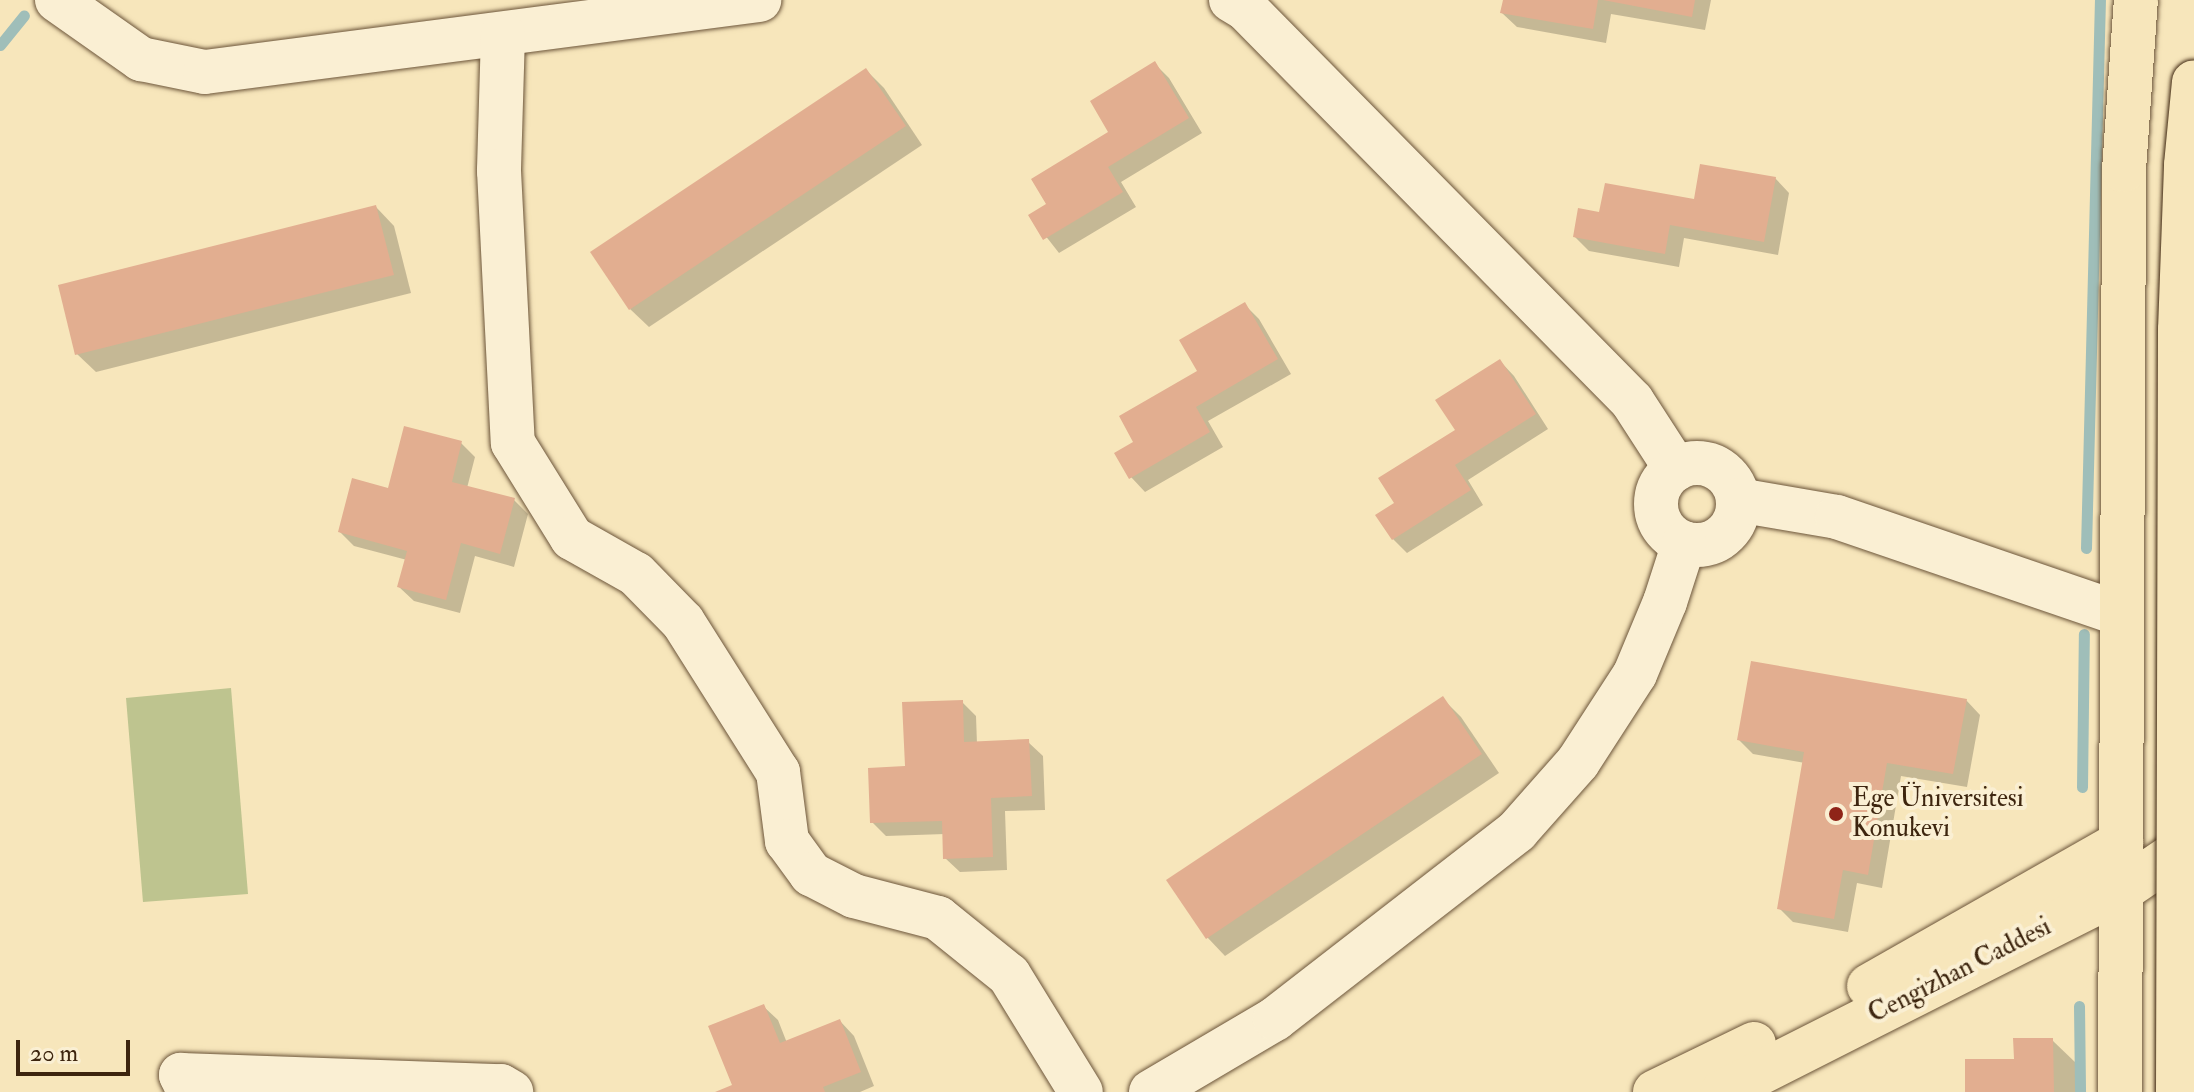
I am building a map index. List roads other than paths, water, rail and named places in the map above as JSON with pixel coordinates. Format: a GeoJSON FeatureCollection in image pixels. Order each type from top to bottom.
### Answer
{"type":"FeatureCollection","features":[{"type":"Feature","properties":{"kind":"main road"},"geometry":{"type":"LineString","coordinates":[[2120,1092],[2124,170],[2136,0]]}},
{"type":"Feature","properties":{"kind":"main road"},"geometry":{"type":"LineString","coordinates":[[2178,1092],[2180,330],[2186,165],[2194,82]]}},
{"type":"Feature","properties":{"kind":"main road","name":"Cengizhan Caddesi"},"geometry":{"type":"LineString","coordinates":[[1722,1092],[2122,890],[2194,841]]}},
{"type":"Feature","properties":{"kind":"main road","name":"Cengizhan Caddesi"},"geometry":{"type":"LineString","coordinates":[[1655,1092],[1860,991],[2121,843]]}},
{"type":"Feature","properties":{"kind":"lane"},"geometry":{"type":"LineString","coordinates":[[57,0],[141,59],[205,72],[759,0]]}},
{"type":"Feature","properties":{"kind":"lane"},"geometry":{"type":"LineString","coordinates":[[1231,0],[1246,9],[1632,401],[1676,469]]}},
{"type":"Feature","properties":{"kind":"lane"},"geometry":{"type":"LineString","coordinates":[[503,34],[499,171],[513,443],[572,538],[636,574],[683,622],[778,772],[787,841],[811,874],[854,896],[938,918],[1009,975],[1081,1092]]}},
{"type":"Feature","properties":{"kind":"lane"},"geometry":{"type":"LineString","coordinates":[[1703,463],[1716,467],[1734,487],[1738,500],[1732,526],[1711,543],[1684,543],[1673,537],[1658,515],[1659,489],[1676,469],[1703,463]]}},
{"type":"Feature","properties":{"kind":"lane"},"geometry":{"type":"LineString","coordinates":[[1738,500],[1837,517],[2120,614]]}},
{"type":"Feature","properties":{"kind":"lane"},"geometry":{"type":"LineString","coordinates":[[1151,1092],[1275,1019],[1517,831],[1578,762],[1635,674],[1665,602],[1684,543]]}},
{"type":"Feature","properties":{"kind":"lane"},"geometry":{"type":"LineString","coordinates":[[189,1092],[181,1075],[501,1086],[511,1092]]}},
{"type":"Feature","properties":{"kind":"waterway"},"geometry":{"type":"LineString","coordinates":[[2086,548],[2100,0]]}},
{"type":"Feature","properties":{"kind":"waterway"},"geometry":{"type":"LineString","coordinates":[[0,45],[24,15]]}},
{"type":"Feature","properties":{"kind":"waterway"},"geometry":{"type":"LineString","coordinates":[[2082,787],[2084,634]]}},
{"type":"Feature","properties":{"kind":"waterway"},"geometry":{"type":"LineString","coordinates":[[2079,1006],[2080,1092]]}},
{"type":"Feature","properties":{"kind":"place","name":"Ege Üniversitesi Konukevi"},"geometry":{"type":"Point","coordinates":[1836,814]}}]}
